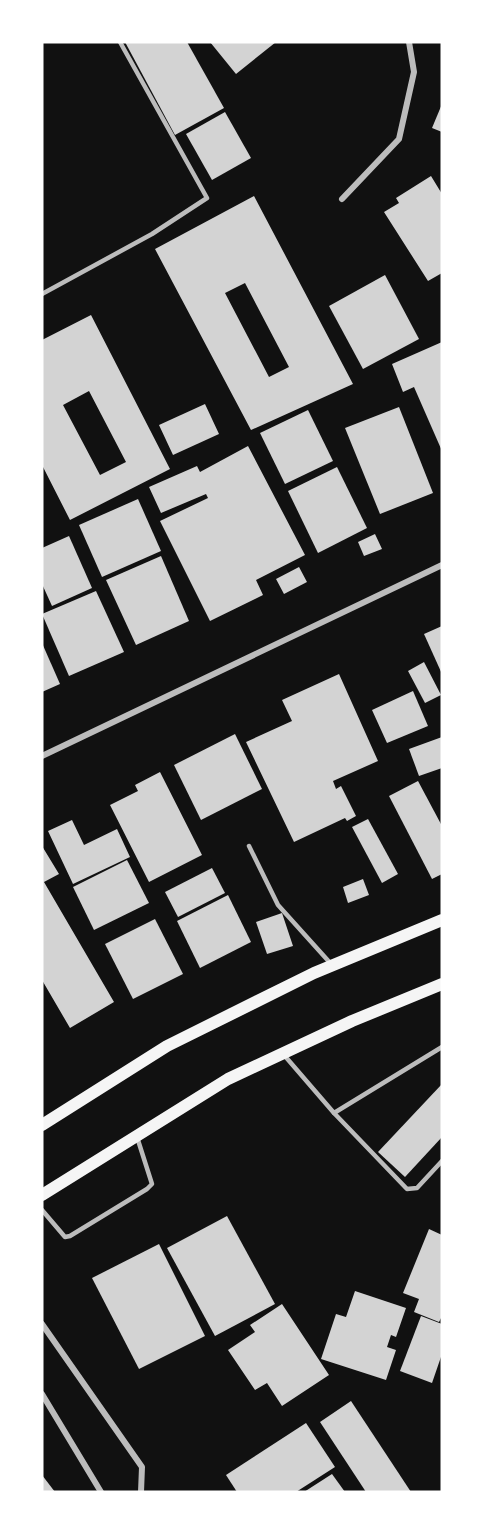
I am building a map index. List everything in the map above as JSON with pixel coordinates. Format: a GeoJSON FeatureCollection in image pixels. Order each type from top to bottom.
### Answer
{"type":"FeatureCollection","features":[{"type":"Feature","properties":{"kind":"main road"},"geometry":{"type":"LineString","coordinates":[[42,1125],[167,1046],[332,965],[442,920]]}},
{"type":"Feature","properties":{"kind":"main road"},"geometry":{"type":"LineString","coordinates":[[42,1195],[228,1079],[282,1053],[442,985]]}},
{"type":"Feature","properties":{"kind":"street"},"geometry":{"type":"LineString","coordinates":[[342,199],[399,139],[414,72],[409,42]]}},
{"type":"Feature","properties":{"kind":"street"},"geometry":{"type":"LineString","coordinates":[[42,756],[442,565]]}},
{"type":"Feature","properties":{"kind":"street"},"geometry":{"type":"LineString","coordinates":[[42,1324],[142,1467],[141,1492]]}},
{"type":"Feature","properties":{"kind":"street"},"geometry":{"type":"LineString","coordinates":[[42,1394],[101,1492]]}},
{"type":"Feature","properties":{"kind":"lane"},"geometry":{"type":"LineString","coordinates":[[42,294],[152,234],[207,198],[120,42]]}},
{"type":"Feature","properties":{"kind":"lane"},"geometry":{"type":"LineString","coordinates":[[249,846],[278,905],[332,965]]}},
{"type":"Feature","properties":{"kind":"lane"},"geometry":{"type":"LineString","coordinates":[[334,1113],[442,1047]]}},
{"type":"Feature","properties":{"kind":"lane"},"geometry":{"type":"LineString","coordinates":[[282,1053],[334,1113],[407,1189],[417,1188],[442,1161]]}},
{"type":"Feature","properties":{"kind":"lane"},"geometry":{"type":"LineString","coordinates":[[42,1210],[65,1237],[147,1189],[152,1184],[136,1135]]}},
{"type":"Feature","properties":{"kind":"building"},"geometry":{"type":"Polygon","coordinates":[[[125,42],[187,42],[224,108],[175,135],[125,42]]]}},
{"type":"Feature","properties":{"kind":"building"},"geometry":{"type":"Polygon","coordinates":[[[210,42],[276,42],[236,74],[210,42]]]}},
{"type":"Feature","properties":{"kind":"building"},"geometry":{"type":"Polygon","coordinates":[[[442,104],[442,132],[432,128],[442,104]]]}},
{"type":"Feature","properties":{"kind":"building"},"geometry":{"type":"Polygon","coordinates":[[[225,112],[251,158],[212,180],[186,134],[225,112]]]}},
{"type":"Feature","properties":{"kind":"building"},"geometry":{"type":"Polygon","coordinates":[[[431,176],[442,194],[442,273],[428,281],[384,212],[399,203],[396,198],[431,176]]]}},
{"type":"Feature","properties":{"kind":"building"},"geometry":{"type":"Polygon","coordinates":[[[254,196],[353,384],[251,430],[155,249],[254,196]],[[245,283],[225,293],[269,377],[289,367],[245,283]]]}},
{"type":"Feature","properties":{"kind":"building"},"geometry":{"type":"Polygon","coordinates":[[[385,275],[419,339],[363,369],[329,306],[385,275]]]}},
{"type":"Feature","properties":{"kind":"building"},"geometry":{"type":"Polygon","coordinates":[[[91,315],[170,469],[70,520],[42,465],[42,340],[91,315]],[[89,391],[63,405],[100,475],[126,462],[89,391]]]}},
{"type":"Feature","properties":{"kind":"building"},"geometry":{"type":"Polygon","coordinates":[[[442,342],[442,451],[414,387],[403,392],[392,364],[442,342]]]}},
{"type":"Feature","properties":{"kind":"building"},"geometry":{"type":"Polygon","coordinates":[[[205,404],[219,434],[173,455],[159,425],[205,404]]]}},
{"type":"Feature","properties":{"kind":"building"},"geometry":{"type":"Polygon","coordinates":[[[399,407],[433,493],[380,514],[345,428],[399,407]]]}},
{"type":"Feature","properties":{"kind":"building"},"geometry":{"type":"Polygon","coordinates":[[[308,410],[333,461],[285,484],[260,433],[308,410]]]}},
{"type":"Feature","properties":{"kind":"building"},"geometry":{"type":"Polygon","coordinates":[[[248,446],[305,555],[256,580],[263,595],[210,621],[160,521],[208,498],[206,494],[161,513],[149,487],[197,466],[200,472],[248,446]]]}},
{"type":"Feature","properties":{"kind":"building"},"geometry":{"type":"Polygon","coordinates":[[[337,467],[367,528],[318,553],[288,491],[337,467]]]}},
{"type":"Feature","properties":{"kind":"building"},"geometry":{"type":"Polygon","coordinates":[[[138,499],[161,551],[102,577],[79,525],[138,499]]]}},
{"type":"Feature","properties":{"kind":"building"},"geometry":{"type":"Polygon","coordinates":[[[375,534],[382,549],[364,556],[358,542],[375,534]]]}},
{"type":"Feature","properties":{"kind":"building"},"geometry":{"type":"Polygon","coordinates":[[[69,536],[92,588],[52,606],[42,584],[42,548],[69,536]]]}},
{"type":"Feature","properties":{"kind":"building"},"geometry":{"type":"Polygon","coordinates":[[[161,556],[189,621],[136,645],[106,580],[161,556]]]}},
{"type":"Feature","properties":{"kind":"building"},"geometry":{"type":"Polygon","coordinates":[[[299,567],[307,582],[284,594],[276,579],[299,567]]]}},
{"type":"Feature","properties":{"kind":"building"},"geometry":{"type":"Polygon","coordinates":[[[96,591],[124,652],[69,676],[42,614],[96,591]]]}},
{"type":"Feature","properties":{"kind":"building"},"geometry":{"type":"Polygon","coordinates":[[[442,626],[442,674],[424,634],[442,626]]]}},
{"type":"Feature","properties":{"kind":"building"},"geometry":{"type":"Polygon","coordinates":[[[42,643],[60,684],[42,692],[42,643]]]}},
{"type":"Feature","properties":{"kind":"building"},"geometry":{"type":"Polygon","coordinates":[[[424,662],[441,695],[425,703],[408,671],[424,662]]]}},
{"type":"Feature","properties":{"kind":"building"},"geometry":{"type":"Polygon","coordinates":[[[339,674],[378,761],[333,781],[336,789],[341,786],[356,816],[347,821],[345,818],[294,842],[246,742],[292,721],[282,700],[339,674]]]}},
{"type":"Feature","properties":{"kind":"building"},"geometry":{"type":"Polygon","coordinates":[[[413,691],[428,726],[387,743],[372,710],[413,691]]]}},
{"type":"Feature","properties":{"kind":"building"},"geometry":{"type":"Polygon","coordinates":[[[235,734],[262,789],[201,820],[174,765],[235,734]]]}},
{"type":"Feature","properties":{"kind":"building"},"geometry":{"type":"Polygon","coordinates":[[[442,737],[442,768],[419,776],[409,749],[442,737]]]}},
{"type":"Feature","properties":{"kind":"building"},"geometry":{"type":"Polygon","coordinates":[[[160,772],[202,855],[149,882],[110,805],[138,791],[135,785],[160,772]]]}},
{"type":"Feature","properties":{"kind":"building"},"geometry":{"type":"Polygon","coordinates":[[[418,781],[442,826],[442,874],[432,879],[389,796],[418,781]]]}},
{"type":"Feature","properties":{"kind":"building"},"geometry":{"type":"Polygon","coordinates":[[[368,819],[398,874],[382,883],[352,827],[368,819]]]}},
{"type":"Feature","properties":{"kind":"building"},"geometry":{"type":"Polygon","coordinates":[[[72,820],[84,845],[117,829],[130,857],[73,884],[48,831],[72,820]]]}},
{"type":"Feature","properties":{"kind":"building"},"geometry":{"type":"Polygon","coordinates":[[[42,846],[59,874],[44,882],[114,1002],[70,1028],[42,980],[42,846]]]}},
{"type":"Feature","properties":{"kind":"building"},"geometry":{"type":"Polygon","coordinates":[[[127,860],[149,903],[94,930],[73,887],[127,860]]]}},
{"type":"Feature","properties":{"kind":"building"},"geometry":{"type":"Polygon","coordinates":[[[212,868],[225,893],[178,917],[165,892],[212,868]]]}},
{"type":"Feature","properties":{"kind":"building"},"geometry":{"type":"Polygon","coordinates":[[[363,879],[369,895],[348,903],[343,887],[363,879]]]}},
{"type":"Feature","properties":{"kind":"building"},"geometry":{"type":"Polygon","coordinates":[[[228,895],[251,942],[200,968],[177,921],[228,895]]]}},
{"type":"Feature","properties":{"kind":"building"},"geometry":{"type":"Polygon","coordinates":[[[282,913],[293,946],[267,954],[256,922],[282,913]]]}},
{"type":"Feature","properties":{"kind":"building"},"geometry":{"type":"Polygon","coordinates":[[[155,919],[183,974],[133,999],[105,944],[155,919]]]}},
{"type":"Feature","properties":{"kind":"building"},"geometry":{"type":"Polygon","coordinates":[[[442,1084],[442,1137],[405,1177],[378,1152],[442,1084]]]}},
{"type":"Feature","properties":{"kind":"building"},"geometry":{"type":"Polygon","coordinates":[[[227,1216],[275,1304],[215,1336],[167,1248],[227,1216]]]}},
{"type":"Feature","properties":{"kind":"building"},"geometry":{"type":"Polygon","coordinates":[[[429,1229],[442,1235],[442,1316],[439,1322],[414,1312],[419,1299],[403,1293],[429,1229]]]}},
{"type":"Feature","properties":{"kind":"building"},"geometry":{"type":"Polygon","coordinates":[[[159,1244],[205,1336],[139,1369],[92,1278],[159,1244]]]}},
{"type":"Feature","properties":{"kind":"building"},"geometry":{"type":"Polygon","coordinates":[[[355,1291],[406,1308],[396,1337],[391,1335],[387,1347],[396,1350],[386,1380],[321,1359],[336,1314],[346,1317],[355,1291]]]}},
{"type":"Feature","properties":{"kind":"building"},"geometry":{"type":"Polygon","coordinates":[[[282,1304],[329,1375],[282,1406],[267,1383],[255,1390],[228,1350],[255,1332],[250,1325],[282,1304]]]}},
{"type":"Feature","properties":{"kind":"building"},"geometry":{"type":"Polygon","coordinates":[[[421,1316],[442,1324],[442,1354],[432,1383],[400,1371],[421,1316]]]}},
{"type":"Feature","properties":{"kind":"building"},"geometry":{"type":"Polygon","coordinates":[[[351,1401],[411,1492],[366,1492],[320,1422],[351,1401]]]}},
{"type":"Feature","properties":{"kind":"building"},"geometry":{"type":"Polygon","coordinates":[[[306,1423],[335,1467],[296,1492],[237,1492],[226,1475],[306,1423]]]}},
{"type":"Feature","properties":{"kind":"building"},"geometry":{"type":"Polygon","coordinates":[[[332,1474],[345,1492],[304,1492],[332,1474]]]}},
{"type":"Feature","properties":{"kind":"building"},"geometry":{"type":"Polygon","coordinates":[[[42,1475],[55,1492],[42,1492],[42,1475]]]}}]}
